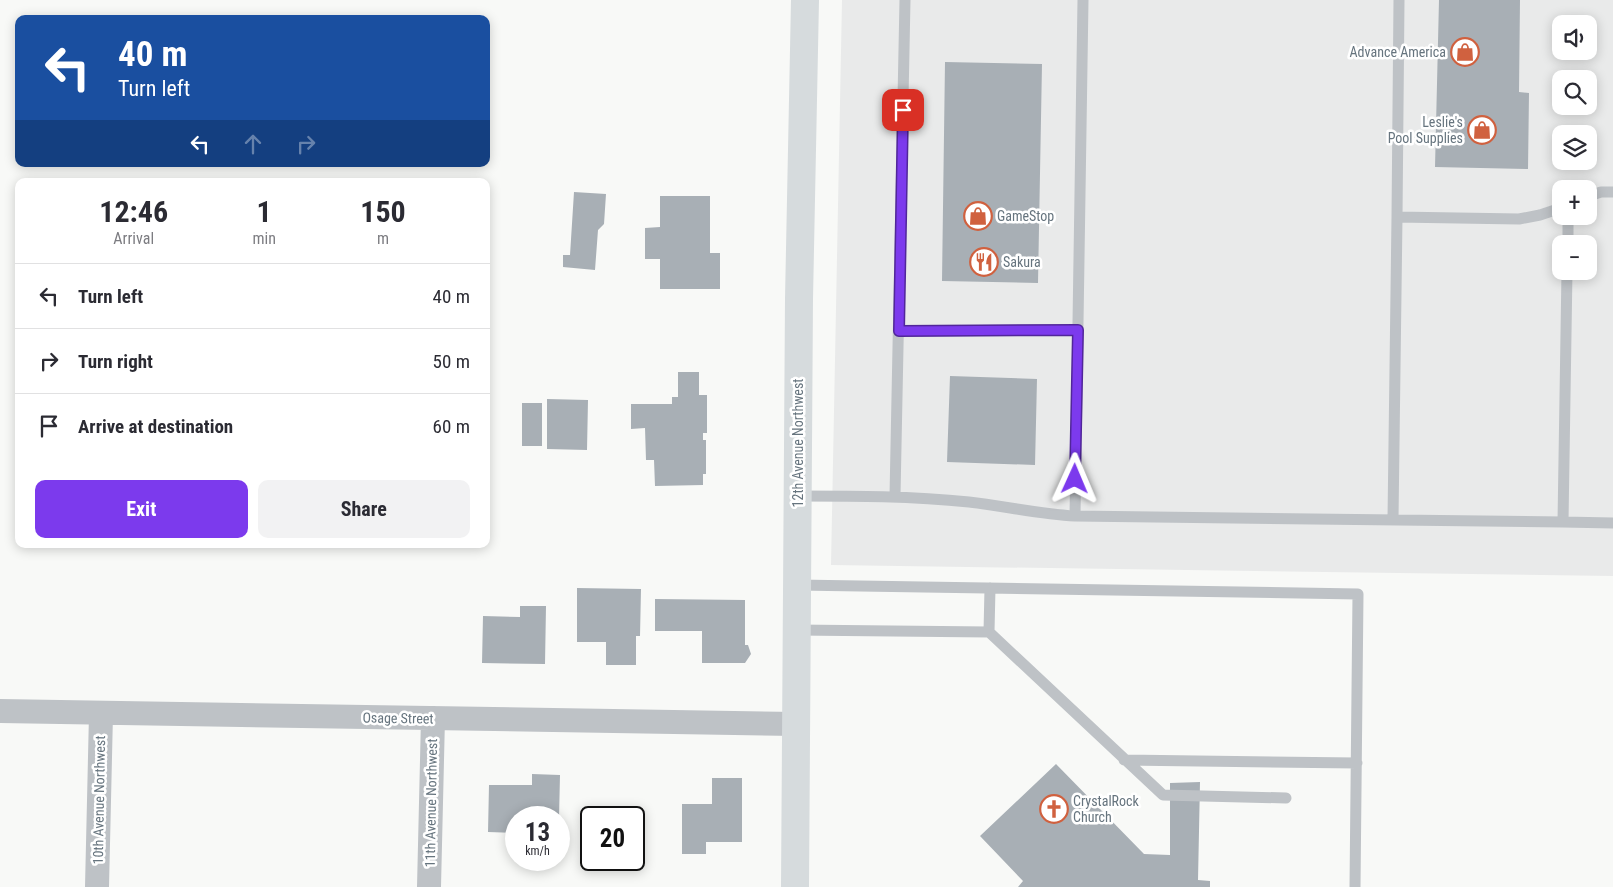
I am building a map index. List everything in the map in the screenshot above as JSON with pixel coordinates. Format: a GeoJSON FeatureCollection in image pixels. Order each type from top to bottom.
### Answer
{"type":"FeatureCollection","features":[{"type":"Feature","properties":{"kind":"main road","name":"12th Avenue Northwest"},"geometry":{"type":"LineString","coordinates":[[795,887],[799,299],[805,0]]}},
{"type":"Feature","properties":{"kind":"street","name":"Osage Street"},"geometry":{"type":"LineString","coordinates":[[0,711],[796,724]]}},
{"type":"Feature","properties":{"kind":"street","name":"10th Avenue Northwest"},"geometry":{"type":"LineString","coordinates":[[97,887],[101,714]]}},
{"type":"Feature","properties":{"kind":"street","name":"11th Avenue Northwest"},"geometry":{"type":"LineString","coordinates":[[429,887],[434,718]]}},
{"type":"Feature","properties":{"kind":"lane"},"geometry":{"type":"LineString","coordinates":[[895,496],[905,0]]}},
{"type":"Feature","properties":{"kind":"lane"},"geometry":{"type":"LineString","coordinates":[[1075,516],[1083,0]]}},
{"type":"Feature","properties":{"kind":"lane"},"geometry":{"type":"LineString","coordinates":[[1393,519],[1399,0]]}},
{"type":"Feature","properties":{"kind":"lane"},"geometry":{"type":"LineString","coordinates":[[1597,193],[1613,192]]}},
{"type":"Feature","properties":{"kind":"lane"},"geometry":{"type":"LineString","coordinates":[[1397,217],[1519,219],[1552,211]]}},
{"type":"Feature","properties":{"kind":"lane"},"geometry":{"type":"LineString","coordinates":[[1563,522],[1567,280]]}},
{"type":"Feature","properties":{"kind":"lane"},"geometry":{"type":"LineString","coordinates":[[899,331],[1078,330]]}},
{"type":"Feature","properties":{"kind":"lane"},"geometry":{"type":"LineString","coordinates":[[797,496],[895,496],[969,502],[1045,514],[1075,516],[1613,523]]}},
{"type":"Feature","properties":{"kind":"lane"},"geometry":{"type":"LineString","coordinates":[[797,584],[1358,594],[1355,887]]}},
{"type":"Feature","properties":{"kind":"lane"},"geometry":{"type":"LineString","coordinates":[[989,632],[990,588]]}},
{"type":"Feature","properties":{"kind":"lane"},"geometry":{"type":"LineString","coordinates":[[796,630],[989,632],[1163,795],[1286,798]]}},
{"type":"Feature","properties":{"kind":"lane"},"geometry":{"type":"LineString","coordinates":[[1124,760],[1357,763]]}},
{"type":"Feature","properties":{"kind":"shaded area"},"geometry":{"type":"Polygon","coordinates":[[[842,0],[1613,0],[1613,576],[831,565],[842,0]]]}},
{"type":"Feature","properties":{"kind":"building"},"geometry":{"type":"Polygon","coordinates":[[[1439,0],[1520,0],[1519,92],[1529,93],[1528,169],[1435,167],[1439,0]]]}},
{"type":"Feature","properties":{"kind":"building"},"geometry":{"type":"Polygon","coordinates":[[[945,62],[1042,64],[1038,283],[942,281],[945,62]]]}},
{"type":"Feature","properties":{"kind":"building"},"geometry":{"type":"Polygon","coordinates":[[[574,192],[606,194],[604,224],[598,230],[595,270],[563,267],[563,255],[570,255],[574,192]]]}},
{"type":"Feature","properties":{"kind":"building"},"geometry":{"type":"Polygon","coordinates":[[[660,196],[710,196],[710,253],[720,253],[720,289],[660,289],[660,259],[645,259],[645,228],[660,227],[660,196]]]}},
{"type":"Feature","properties":{"kind":"building"},"geometry":{"type":"Polygon","coordinates":[[[678,372],[699,372],[699,395],[707,395],[707,433],[703,433],[703,440],[706,440],[706,474],[703,474],[703,485],[655,486],[654,460],[646,460],[645,428],[631,429],[631,404],[672,404],[672,397],[678,397],[678,372]]]}},
{"type":"Feature","properties":{"kind":"building"},"geometry":{"type":"Polygon","coordinates":[[[950,376],[1037,379],[1035,465],[947,462],[950,376]]]}},
{"type":"Feature","properties":{"kind":"building"},"geometry":{"type":"Polygon","coordinates":[[[547,399],[588,400],[587,450],[547,449],[547,399]]]}},
{"type":"Feature","properties":{"kind":"building"},"geometry":{"type":"Polygon","coordinates":[[[522,403],[542,403],[542,446],[522,446],[522,403]]]}},
{"type":"Feature","properties":{"kind":"building"},"geometry":{"type":"Polygon","coordinates":[[[577,588],[641,589],[640,636],[636,636],[636,665],[606,665],[606,642],[577,642],[577,588]]]}},
{"type":"Feature","properties":{"kind":"building"},"geometry":{"type":"Polygon","coordinates":[[[655,599],[745,600],[745,645],[748,645],[751,654],[745,663],[702,663],[702,631],[655,631],[655,599]]]}},
{"type":"Feature","properties":{"kind":"building"},"geometry":{"type":"Polygon","coordinates":[[[520,606],[546,606],[545,664],[482,663],[483,616],[520,617],[520,606]]]}},
{"type":"Feature","properties":{"kind":"building","name":"CrystalRock Church"},"geometry":{"type":"Polygon","coordinates":[[[1056,764],[1144,854],[1170,855],[1170,783],[1200,782],[1198,880],[1210,881],[1210,887],[1018,887],[1023,881],[980,836],[1056,764]]]}},
{"type":"Feature","properties":{"kind":"building"},"geometry":{"type":"Polygon","coordinates":[[[532,774],[560,775],[559,806],[505,806],[505,833],[488,832],[489,785],[532,785],[532,774]]]}},
{"type":"Feature","properties":{"kind":"building"},"geometry":{"type":"Polygon","coordinates":[[[712,778],[742,778],[742,842],[706,842],[706,854],[682,854],[682,804],[712,804],[712,778]]]}},
{"type":"Feature","properties":{"kind":"place","name":"Advance America"},"geometry":{"type":"Point","coordinates":[1465,52]}},
{"type":"Feature","properties":{"kind":"place","name":"Leslie's Pool Supplies"},"geometry":{"type":"Point","coordinates":[1482,130]}},
{"type":"Feature","properties":{"kind":"place","name":"GameStop"},"geometry":{"type":"Point","coordinates":[978,216]}},
{"type":"Feature","properties":{"kind":"place","name":"Sakura"},"geometry":{"type":"Point","coordinates":[984,262]}},
{"type":"Feature","properties":{"kind":"place","name":"CrystalRock Church"},"geometry":{"type":"Point","coordinates":[1054,809]}},
{"type":"Feature","properties":{"kind":"route"},"geometry":{"type":"LineString","coordinates":[[903,110],[899,331],[1078,330],[1075,479]]}}]}
